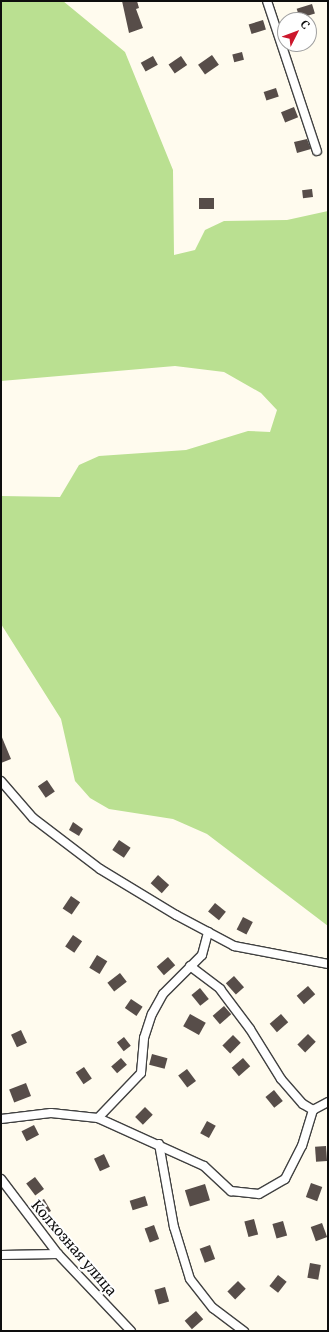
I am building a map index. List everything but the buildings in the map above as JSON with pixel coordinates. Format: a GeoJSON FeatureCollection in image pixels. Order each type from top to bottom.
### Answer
{"type":"FeatureCollection","features":[{"type":"Feature","properties":{"kind":"street"},"geometry":{"type":"LineString","coordinates":[[267,1],[317,151]]}},
{"type":"Feature","properties":{"kind":"street"},"geometry":{"type":"LineString","coordinates":[[1,781],[33,818],[100,869],[208,932],[234,946],[328,964]]}},
{"type":"Feature","properties":{"kind":"street"},"geometry":{"type":"LineString","coordinates":[[98,1118],[141,1073],[144,1038],[152,1014],[163,994],[202,955],[208,932]]}},
{"type":"Feature","properties":{"kind":"street"},"geometry":{"type":"LineString","coordinates":[[190,966],[220,989],[250,1029],[281,1080],[303,1104],[313,1110]]}},
{"type":"Feature","properties":{"kind":"street"},"geometry":{"type":"LineString","coordinates":[[1,1119],[51,1113],[98,1118],[159,1144],[204,1166],[230,1191],[259,1194],[285,1179],[302,1146],[313,1110],[328,1102]]}},
{"type":"Feature","properties":{"kind":"street"},"geometry":{"type":"LineString","coordinates":[[159,1144],[174,1227],[190,1279],[213,1308],[244,1331]]}},
{"type":"Feature","properties":{"kind":"street","name":"Колхозная улица"},"geometry":{"type":"LineString","coordinates":[[1,1179],[58,1254],[131,1331]]}},
{"type":"Feature","properties":{"kind":"street"},"geometry":{"type":"LineString","coordinates":[[1,1255],[58,1254]]}},
{"type":"Feature","properties":{"kind":"green space"},"geometry":{"type":"Polygon","coordinates":[[[1,1],[63,1],[125,52],[173,170],[174,255],[195,250],[205,230],[224,221],[287,220],[328,211],[328,926],[207,834],[173,819],[109,809],[90,798],[75,781],[61,719],[1,624],[1,496],[60,497],[79,465],[99,456],[186,450],[248,431],[270,432],[277,410],[261,393],[224,372],[175,366],[1,381],[1,1]]]}}]}
